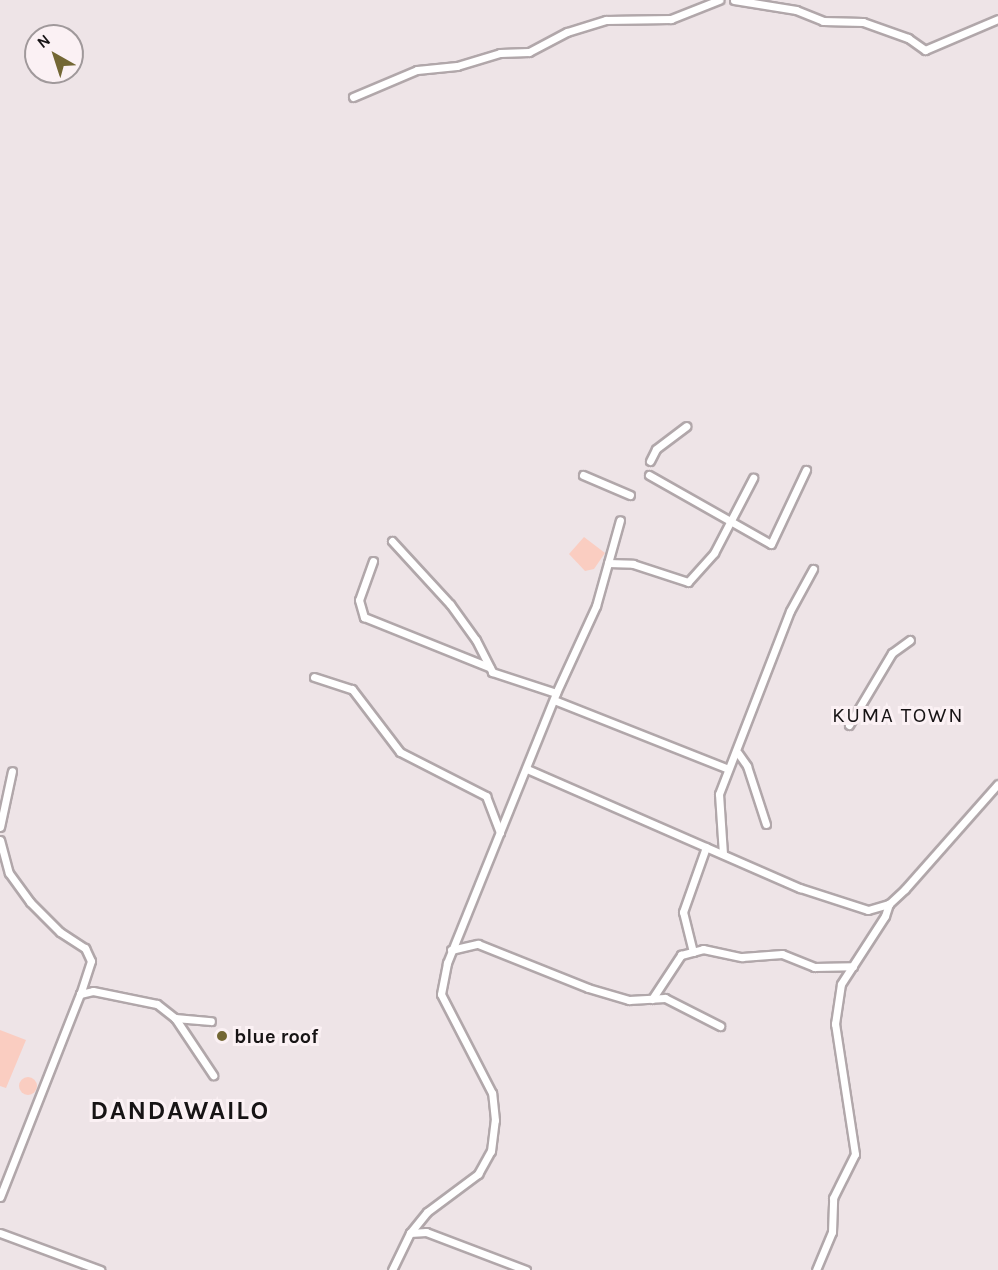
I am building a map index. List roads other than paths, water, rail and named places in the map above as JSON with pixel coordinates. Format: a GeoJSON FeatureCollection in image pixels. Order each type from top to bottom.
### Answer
{"type":"FeatureCollection","features":[{"type":"Feature","properties":{"kind":"street"},"geometry":{"type":"LineString","coordinates":[[353,97],[417,70],[457,66],[500,53],[528,52],[567,32],[606,20],[672,19],[719,0]]}},
{"type":"Feature","properties":{"kind":"street"},"geometry":{"type":"LineString","coordinates":[[734,0],[796,10],[823,21],[863,22],[908,38],[925,50],[954,34],[978,30],[998,19]]}},
{"type":"Feature","properties":{"kind":"street"},"geometry":{"type":"LineString","coordinates":[[650,461],[657,449],[686,426]]}},
{"type":"Feature","properties":{"kind":"street"},"geometry":{"type":"LineString","coordinates":[[649,475],[710,513],[729,519],[771,544],[806,470]]}},
{"type":"Feature","properties":{"kind":"street"},"geometry":{"type":"LineString","coordinates":[[583,475],[630,495]]}},
{"type":"Feature","properties":{"kind":"street"},"geometry":{"type":"LineString","coordinates":[[608,563],[633,564],[688,582],[714,553],[729,519],[753,478]]}},
{"type":"Feature","properties":{"kind":"street"},"geometry":{"type":"LineString","coordinates":[[392,1270],[410,1233],[427,1212],[478,1174],[491,1151],[495,1120],[492,1093],[441,994],[451,950],[555,696],[596,606],[620,520]]}},
{"type":"Feature","properties":{"kind":"street"},"geometry":{"type":"LineString","coordinates":[[392,541],[450,604],[476,640],[492,672],[728,769]]}},
{"type":"Feature","properties":{"kind":"street"},"geometry":{"type":"LineString","coordinates":[[373,561],[359,600],[364,617],[489,667]]}},
{"type":"Feature","properties":{"kind":"street"},"geometry":{"type":"LineString","coordinates":[[723,854],[719,794],[728,769],[738,753],[790,611],[813,569]]}},
{"type":"Feature","properties":{"kind":"street"},"geometry":{"type":"LineString","coordinates":[[849,725],[892,653],[910,640]]}},
{"type":"Feature","properties":{"kind":"street"},"geometry":{"type":"LineString","coordinates":[[314,677],[352,689],[400,752],[486,796],[501,832]]}},
{"type":"Feature","properties":{"kind":"street"},"geometry":{"type":"LineString","coordinates":[[738,753],[747,766],[766,824]]}},
{"type":"Feature","properties":{"kind":"street"},"geometry":{"type":"LineString","coordinates":[[527,769],[844,904],[868,910],[889,904]]}},
{"type":"Feature","properties":{"kind":"street"},"geometry":{"type":"LineString","coordinates":[[0,827],[12,771]]}},
{"type":"Feature","properties":{"kind":"street"},"geometry":{"type":"LineString","coordinates":[[816,1270],[832,1232],[833,1198],[855,1154],[835,1024],[841,984],[885,916],[889,904],[998,784]]}},
{"type":"Feature","properties":{"kind":"street"},"geometry":{"type":"LineString","coordinates":[[0,840],[9,873],[30,902],[60,932],[85,948],[91,961],[0,1197]]}},
{"type":"Feature","properties":{"kind":"street"},"geometry":{"type":"LineString","coordinates":[[693,952],[683,912],[706,847]]}},
{"type":"Feature","properties":{"kind":"street"},"geometry":{"type":"LineString","coordinates":[[451,950],[478,944],[573,984],[629,1000],[665,998],[720,1026]]}},
{"type":"Feature","properties":{"kind":"street"},"geometry":{"type":"LineString","coordinates":[[652,999],[681,956],[703,949],[741,957],[782,954],[814,967],[853,966]]}},
{"type":"Feature","properties":{"kind":"street"},"geometry":{"type":"LineString","coordinates":[[80,994],[93,991],[143,998],[175,1018],[213,1074]]}},
{"type":"Feature","properties":{"kind":"street"},"geometry":{"type":"LineString","coordinates":[[175,1018],[211,1021]]}},
{"type":"Feature","properties":{"kind":"street"},"geometry":{"type":"LineString","coordinates":[[410,1233],[426,1232],[526,1270]]}},
{"type":"Feature","properties":{"kind":"street"},"geometry":{"type":"LineString","coordinates":[[0,1233],[100,1270]]}},
{"type":"Feature","properties":{"kind":"place","name":"blue roof"},"geometry":{"type":"Point","coordinates":[222,1036]}},
{"type":"Feature","properties":{"kind":"district","name":"KUMA TOWN"},"geometry":{"type":"Point","coordinates":[898,715]}},
{"type":"Feature","properties":{"kind":"district","name":"DANDAWAILO"},"geometry":{"type":"Point","coordinates":[180,1111]}}]}
